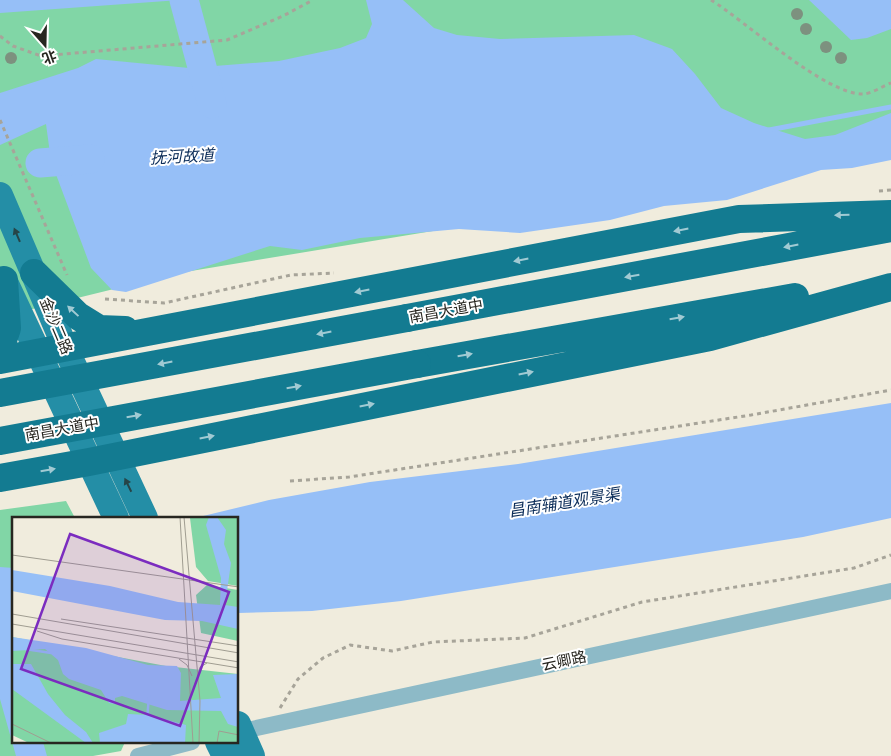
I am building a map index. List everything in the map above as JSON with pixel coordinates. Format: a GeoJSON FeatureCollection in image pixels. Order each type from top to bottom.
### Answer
{"type":"FeatureCollection","features":[{"type":"Feature","properties":{"kind":"highway"},"geometry":{"type":"LineString","coordinates":[[0,360],[739,219],[891,214]]}},
{"type":"Feature","properties":{"kind":"highway","name":"南昌大道中"},"geometry":{"type":"LineString","coordinates":[[0,393],[891,228]]}},
{"type":"Feature","properties":{"kind":"highway"},"geometry":{"type":"LineString","coordinates":[[34,273],[78,316],[99,328],[151,331]]}},
{"type":"Feature","properties":{"kind":"highway"},"geometry":{"type":"LineString","coordinates":[[0,349],[7,328],[2,276]]}},
{"type":"Feature","properties":{"kind":"highway","name":"南昌大道中"},"geometry":{"type":"LineString","coordinates":[[0,441],[891,280]]}},
{"type":"Feature","properties":{"kind":"highway"},"geometry":{"type":"LineString","coordinates":[[0,478],[710,336],[891,288]]}},
{"type":"Feature","properties":{"kind":"main road","name":"金沙二路"},"geometry":{"type":"LineString","coordinates":[[0,195],[65,347],[101,459]]}},
{"type":"Feature","properties":{"kind":"main road","name":"金沙二路"},"geometry":{"type":"LineString","coordinates":[[2,276],[37,353],[101,459]]}},
{"type":"Feature","properties":{"kind":"main road"},"geometry":{"type":"LineString","coordinates":[[101,459],[144,517]]}},
{"type":"Feature","properties":{"kind":"main road"},"geometry":{"type":"LineString","coordinates":[[101,459],[116,517]]}},
{"type":"Feature","properties":{"kind":"main road"},"geometry":{"type":"LineString","coordinates":[[239,739],[252,756]]}},
{"type":"Feature","properties":{"kind":"main road"},"geometry":{"type":"LineString","coordinates":[[225,756],[230,744]]}},
{"type":"Feature","properties":{"kind":"street","name":"云卿路"},"geometry":{"type":"LineString","coordinates":[[239,731],[891,591]]}},
{"type":"Feature","properties":{"kind":"street"},"geometry":{"type":"LineString","coordinates":[[138,756],[184,744]]}},
{"type":"Feature","properties":{"kind":"path"},"geometry":{"type":"LineString","coordinates":[[0,36],[13,46],[41,56],[227,40],[284,16],[313,0]]}},
{"type":"Feature","properties":{"kind":"path"},"geometry":{"type":"LineString","coordinates":[[711,0],[804,68],[840,88],[863,94],[891,83]]}},
{"type":"Feature","properties":{"kind":"path"},"geometry":{"type":"LineString","coordinates":[[0,120],[69,280]]}},
{"type":"Feature","properties":{"kind":"path"},"geometry":{"type":"LineString","coordinates":[[290,481],[359,475],[751,415],[891,390]]}},
{"type":"Feature","properties":{"kind":"path"},"geometry":{"type":"LineString","coordinates":[[269,725],[298,679],[323,658],[350,646],[392,651],[433,642],[525,638],[642,602],[854,568],[891,555]]}},
{"type":"Feature","properties":{"kind":"green space"},"geometry":{"type":"Polygon","coordinates":[[[0,0],[891,0],[891,155],[179,273],[0,317],[0,0]]]}},
{"type":"Feature","properties":{"kind":"green space"},"geometry":{"type":"Polygon","coordinates":[[[66,501],[74,517],[12,517],[12,744],[124,744],[121,751],[93,756],[0,756],[0,510],[66,501]]]}},
{"type":"Feature","properties":{"kind":"water"},"geometry":{"type":"Polygon","coordinates":[[[0,0],[180,0],[0,13],[0,0]]]}},
{"type":"Feature","properties":{"kind":"water"},"geometry":{"type":"Polygon","coordinates":[[[366,0],[403,0],[434,28],[457,35],[500,39],[634,35],[672,49],[695,74],[721,108],[754,123],[805,139],[835,135],[891,113],[891,160],[852,168],[821,170],[727,200],[664,206],[610,220],[520,233],[459,229],[360,238],[302,250],[270,246],[126,292],[112,290],[91,268],[51,161],[46,124],[0,145],[0,93],[78,68],[96,59],[189,68],[279,61],[340,48],[366,38],[372,24],[366,0]]]}},
{"type":"Feature","properties":{"kind":"water"},"geometry":{"type":"Polygon","coordinates":[[[809,0],[891,0],[891,29],[867,38],[851,40],[809,0]]]}},
{"type":"Feature","properties":{"kind":"water","name":"昌南辅道观景渠"},"geometry":{"type":"Polygon","coordinates":[[[891,403],[891,518],[803,537],[401,601],[312,611],[239,613],[239,517],[199,517],[269,500],[370,482],[518,464],[891,403]]]}},
{"type":"Feature","properties":{"kind":"water"},"geometry":{"type":"Polygon","coordinates":[[[0,567],[12,568],[12,742],[0,699],[0,567]]]}},
{"type":"Feature","properties":{"kind":"water"},"geometry":{"type":"Polygon","coordinates":[[[13,744],[44,744],[47,756],[16,756],[13,744]]]}},
{"type":"Feature","properties":{"kind":"waterway","name":"抚河故道"},"geometry":{"type":"LineString","coordinates":[[184,0],[212,104]]}},
{"type":"Feature","properties":{"kind":"waterway"},"geometry":{"type":"LineString","coordinates":[[769,130],[891,107]]}},
{"type":"Feature","properties":{"kind":"waterway","name":"抚河故道"},"geometry":{"type":"LineString","coordinates":[[40,163],[90,159]]}}]}
